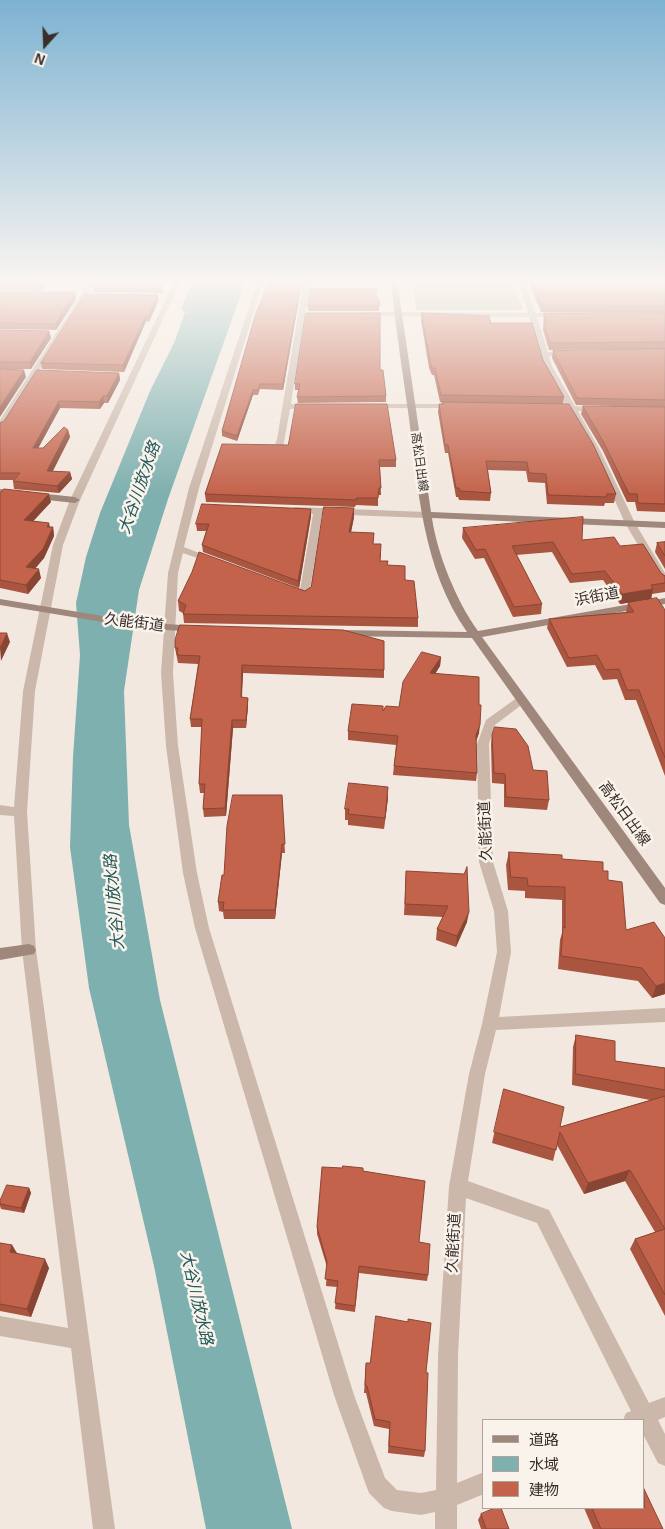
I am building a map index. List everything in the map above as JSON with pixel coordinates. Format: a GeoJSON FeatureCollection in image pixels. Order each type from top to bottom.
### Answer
{"type":"FeatureCollection","features":[{"type":"Feature","properties":{"kind":"main road","name":"高松日出線"},"geometry":{"type":"LineString","coordinates":[[403,351],[428,527],[444,578],[460,614],[475,635]]}},
{"type":"Feature","properties":{"kind":"main road"},"geometry":{"type":"LineString","coordinates":[[0,492],[75,500]]}},
{"type":"Feature","properties":{"kind":"main road"},"geometry":{"type":"LineString","coordinates":[[426,515],[665,525]]}},
{"type":"Feature","properties":{"kind":"main road","name":"浜街道"},"geometry":{"type":"LineString","coordinates":[[475,635],[662,601]]}},
{"type":"Feature","properties":{"kind":"main road","name":"久能街道"},"geometry":{"type":"LineString","coordinates":[[0,602],[170,628],[210,629]]}},
{"type":"Feature","properties":{"kind":"main road"},"geometry":{"type":"LineString","coordinates":[[326,632],[441,636],[475,635],[522,700]]}},
{"type":"Feature","properties":{"kind":"main road","name":"高松日出線"},"geometry":{"type":"LineString","coordinates":[[522,700],[665,898]]}},
{"type":"Feature","properties":{"kind":"main road"},"geometry":{"type":"LineString","coordinates":[[0,954],[29,950]]}},
{"type":"Feature","properties":{"kind":"street"},"geometry":{"type":"LineString","coordinates":[[0,427],[3,417],[30,372],[45,351]]}},
{"type":"Feature","properties":{"kind":"street"},"geometry":{"type":"LineString","coordinates":[[104,1529],[29,950],[20,812],[29,691],[58,545],[75,500],[140,351]]}},
{"type":"Feature","properties":{"kind":"street"},"geometry":{"type":"LineString","coordinates":[[242,351],[195,506],[179,548],[173,573],[167,673],[172,746],[190,873],[198,910],[226,1011],[342,1386],[377,1485],[392,1500],[422,1504],[445,1499],[482,1484]]}},
{"type":"Feature","properties":{"kind":"street"},"geometry":{"type":"LineString","coordinates":[[262,448],[279,448],[296,351]]}},
{"type":"Feature","properties":{"kind":"street"},"geometry":{"type":"LineString","coordinates":[[577,355],[545,354],[548,366],[597,452],[630,523],[665,582]]}},
{"type":"Feature","properties":{"kind":"street"},"geometry":{"type":"LineString","coordinates":[[30,372],[44,373]]}},
{"type":"Feature","properties":{"kind":"street"},"geometry":{"type":"LineString","coordinates":[[287,407],[326,406]]}},
{"type":"Feature","properties":{"kind":"street"},"geometry":{"type":"LineString","coordinates":[[364,406],[467,407]]}},
{"type":"Feature","properties":{"kind":"street"},"geometry":{"type":"LineString","coordinates":[[545,408],[610,410]]}},
{"type":"Feature","properties":{"kind":"street"},"geometry":{"type":"LineString","coordinates":[[289,510],[426,515]]}},
{"type":"Feature","properties":{"kind":"street"},"geometry":{"type":"LineString","coordinates":[[286,589],[304,596],[318,511]]}},
{"type":"Feature","properties":{"kind":"street"},"geometry":{"type":"LineString","coordinates":[[179,548],[224,565]]}},
{"type":"Feature","properties":{"kind":"street"},"geometry":{"type":"LineString","coordinates":[[662,601],[665,611]]}},
{"type":"Feature","properties":{"kind":"street","name":"久能街道"},"geometry":{"type":"LineString","coordinates":[[446,1529],[448,1355],[458,1186],[477,1074],[490,1024],[504,952],[501,911],[486,862],[483,744],[490,723],[522,700]]}},
{"type":"Feature","properties":{"kind":"street"},"geometry":{"type":"LineString","coordinates":[[0,810],[20,812]]}},
{"type":"Feature","properties":{"kind":"street"},"geometry":{"type":"LineString","coordinates":[[490,1024],[665,1015]]}},
{"type":"Feature","properties":{"kind":"street"},"geometry":{"type":"LineString","coordinates":[[458,1186],[543,1216],[638,1418],[665,1407]]}},
{"type":"Feature","properties":{"kind":"street"},"geometry":{"type":"LineString","coordinates":[[0,1326],[80,1340]]}},
{"type":"Feature","properties":{"kind":"street"},"geometry":{"type":"LineString","coordinates":[[645,1428],[665,1456]]}},
{"type":"Feature","properties":{"kind":"water","name":"大谷川放水路"},"geometry":{"type":"Polygon","coordinates":[[[170,351],[221,351],[168,499],[139,590],[124,691],[129,825],[160,1000],[292,1529],[206,1529],[154,1266],[89,988],[70,847],[73,757],[80,655],[76,603],[86,557],[100,513],[150,391],[170,351]]]}},
{"type":"Feature","properties":{"kind":"building"},"geometry":{"type":"Polygon","coordinates":[[[0,351],[37,351],[30,362],[0,362],[0,351]]]}},
{"type":"Feature","properties":{"kind":"building"},"geometry":{"type":"Polygon","coordinates":[[[48,351],[129,351],[123,365],[41,363],[48,351]]]}},
{"type":"Feature","properties":{"kind":"building"},"geometry":{"type":"Polygon","coordinates":[[[245,351],[289,351],[283,384],[260,384],[258,390],[253,390],[237,436],[222,431],[245,351]]]}},
{"type":"Feature","properties":{"kind":"building"},"geometry":{"type":"Polygon","coordinates":[[[300,351],[380,351],[380,370],[383,370],[386,396],[297,397],[300,384],[295,384],[300,351]]]}},
{"type":"Feature","properties":{"kind":"building"},"geometry":{"type":"Polygon","coordinates":[[[428,351],[540,351],[543,360],[564,397],[441,395],[435,368],[432,368],[428,351]]]}},
{"type":"Feature","properties":{"kind":"building"},"geometry":{"type":"Polygon","coordinates":[[[553,351],[665,351],[665,400],[577,398],[553,351]]]}},
{"type":"Feature","properties":{"kind":"building"},"geometry":{"type":"Polygon","coordinates":[[[0,369],[24,370],[0,407],[0,369]]]}},
{"type":"Feature","properties":{"kind":"building"},"geometry":{"type":"Polygon","coordinates":[[[37,370],[119,373],[107,396],[103,396],[99,402],[59,401],[33,448],[43,448],[64,427],[68,430],[47,471],[70,472],[57,486],[13,481],[20,473],[0,473],[0,423],[4,421],[37,370]]]}},
{"type":"Feature","properties":{"kind":"building"},"geometry":{"type":"Polygon","coordinates":[[[442,402],[569,404],[593,444],[616,494],[607,494],[606,497],[548,495],[546,474],[529,473],[527,462],[486,461],[491,493],[460,491],[459,488],[456,488],[448,445],[445,445],[439,404],[443,404],[442,402]]]}},
{"type":"Feature","properties":{"kind":"building"},"geometry":{"type":"Polygon","coordinates":[[[296,404],[387,404],[396,460],[379,460],[381,488],[379,488],[378,498],[356,498],[356,500],[205,494],[222,444],[288,445],[296,404]]]}},
{"type":"Feature","properties":{"kind":"building"},"geometry":{"type":"Polygon","coordinates":[[[583,406],[665,407],[665,504],[638,503],[637,494],[629,494],[583,406]]]}},
{"type":"Feature","properties":{"kind":"building"},"geometry":{"type":"Polygon","coordinates":[[[4,489],[49,494],[24,520],[49,523],[47,527],[53,527],[43,549],[26,567],[39,569],[26,585],[0,580],[0,494],[4,489]]]}},
{"type":"Feature","properties":{"kind":"building"},"geometry":{"type":"Polygon","coordinates":[[[202,504],[311,509],[298,581],[202,545],[209,524],[196,524],[202,504]]]}},
{"type":"Feature","properties":{"kind":"building"},"geometry":{"type":"Polygon","coordinates":[[[324,507],[354,508],[349,532],[374,533],[373,544],[381,544],[380,561],[388,561],[387,565],[405,566],[405,580],[414,581],[418,618],[183,614],[186,605],[178,601],[199,552],[305,591],[311,587],[324,507]]]}},
{"type":"Feature","properties":{"kind":"building"},"geometry":{"type":"Polygon","coordinates":[[[583,517],[582,540],[614,537],[620,546],[643,544],[661,573],[665,576],[665,583],[651,585],[653,589],[622,594],[605,571],[572,574],[553,542],[512,546],[542,604],[514,607],[485,549],[476,550],[463,528],[583,517]]]}},
{"type":"Feature","properties":{"kind":"building"},"geometry":{"type":"Polygon","coordinates":[[[665,542],[665,556],[657,543],[665,542]]]}},
{"type":"Feature","properties":{"kind":"building"},"geometry":{"type":"Polygon","coordinates":[[[657,598],[665,610],[665,758],[639,690],[627,690],[619,669],[605,670],[597,655],[569,658],[549,619],[634,612],[628,603],[657,598]]]}},
{"type":"Feature","properties":{"kind":"building"},"geometry":{"type":"Polygon","coordinates":[[[180,625],[343,630],[384,641],[384,670],[242,665],[241,697],[248,698],[246,720],[232,720],[225,808],[203,809],[205,784],[199,784],[202,719],[190,719],[200,656],[177,655],[178,648],[175,648],[175,640],[180,625]]]}},
{"type":"Feature","properties":{"kind":"building"},"geometry":{"type":"Polygon","coordinates":[[[0,633],[7,633],[0,648],[0,633]]]}},
{"type":"Feature","properties":{"kind":"building"},"geometry":{"type":"Polygon","coordinates":[[[422,652],[441,657],[430,673],[479,677],[479,705],[481,705],[480,725],[476,735],[477,773],[394,766],[398,736],[348,731],[352,704],[383,706],[383,711],[386,706],[399,707],[403,682],[422,652]]]}},
{"type":"Feature","properties":{"kind":"building"},"geometry":{"type":"Polygon","coordinates":[[[495,727],[516,729],[528,746],[533,770],[547,771],[549,800],[506,797],[505,774],[494,773],[492,735],[495,727]]]}},
{"type":"Feature","properties":{"kind":"building"},"geometry":{"type":"Polygon","coordinates":[[[349,783],[388,787],[385,818],[348,814],[349,809],[345,809],[349,783]]]}},
{"type":"Feature","properties":{"kind":"building"},"geometry":{"type":"Polygon","coordinates":[[[233,795],[282,795],[285,844],[282,844],[275,910],[223,910],[224,902],[218,902],[222,875],[224,875],[227,826],[233,795]]]}},
{"type":"Feature","properties":{"kind":"building"},"geometry":{"type":"Polygon","coordinates":[[[509,852],[562,855],[562,859],[603,862],[603,871],[608,871],[608,880],[622,882],[626,930],[654,922],[665,938],[665,983],[656,986],[642,968],[561,956],[563,927],[565,928],[565,887],[528,886],[527,878],[511,877],[509,852]]]}},
{"type":"Feature","properties":{"kind":"building"},"geometry":{"type":"Polygon","coordinates":[[[467,867],[469,912],[457,936],[437,929],[448,906],[405,904],[406,871],[464,874],[467,867]]]}},
{"type":"Feature","properties":{"kind":"building"},"geometry":{"type":"Polygon","coordinates":[[[576,1035],[615,1041],[615,1061],[665,1068],[665,1090],[576,1074],[576,1035]]]}},
{"type":"Feature","properties":{"kind":"building"},"geometry":{"type":"Polygon","coordinates":[[[504,1089],[564,1107],[560,1127],[665,1096],[665,1229],[630,1170],[588,1183],[560,1132],[556,1150],[494,1132],[504,1089]]]}},
{"type":"Feature","properties":{"kind":"building"},"geometry":{"type":"Polygon","coordinates":[[[343,1166],[363,1168],[363,1171],[425,1181],[419,1242],[430,1244],[428,1275],[359,1266],[355,1306],[335,1303],[338,1281],[325,1279],[327,1262],[317,1227],[322,1167],[342,1168],[343,1166]]]}},
{"type":"Feature","properties":{"kind":"building"},"geometry":{"type":"Polygon","coordinates":[[[7,1185],[29,1188],[21,1208],[0,1204],[7,1185]]]}},
{"type":"Feature","properties":{"kind":"building"},"geometry":{"type":"Polygon","coordinates":[[[665,1229],[665,1295],[635,1239],[665,1229]]]}},
{"type":"Feature","properties":{"kind":"building"},"geometry":{"type":"Polygon","coordinates":[[[0,1243],[12,1245],[10,1252],[45,1259],[27,1309],[0,1304],[0,1243]]]}},
{"type":"Feature","properties":{"kind":"building"},"geometry":{"type":"Polygon","coordinates":[[[376,1316],[408,1322],[408,1319],[431,1323],[426,1372],[428,1373],[425,1451],[389,1446],[390,1422],[375,1419],[367,1386],[365,1385],[366,1363],[370,1363],[376,1316]]]}},
{"type":"Feature","properties":{"kind":"building"},"geometry":{"type":"Polygon","coordinates":[[[645,1491],[663,1529],[601,1529],[592,1509],[645,1509],[645,1491]]]}},
{"type":"Feature","properties":{"kind":"building"},"geometry":{"type":"Polygon","coordinates":[[[493,1509],[501,1509],[509,1529],[486,1529],[481,1514],[493,1509]]]}}]}
